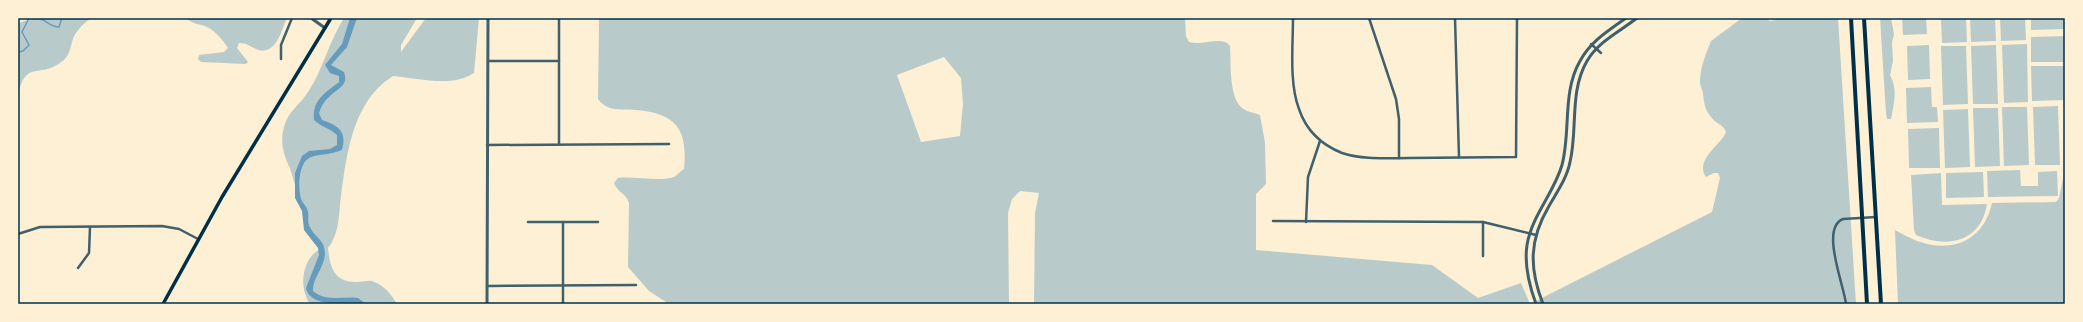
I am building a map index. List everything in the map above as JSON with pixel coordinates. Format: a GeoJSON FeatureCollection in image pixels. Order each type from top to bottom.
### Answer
{"type":"FeatureCollection","features":[{"type":"Feature","properties":{"kind":"main road"},"geometry":{"type":"LineString","coordinates":[[163,304],[198,239],[331,18]]}},
{"type":"Feature","properties":{"kind":"main road"},"geometry":{"type":"LineString","coordinates":[[1851,18],[1867,304]]}},
{"type":"Feature","properties":{"kind":"main road"},"geometry":{"type":"LineString","coordinates":[[1864,18],[1881,304]]}},
{"type":"Feature","properties":{"kind":"street"},"geometry":{"type":"LineString","coordinates":[[281,59],[281,45],[292,18]]}},
{"type":"Feature","properties":{"kind":"street"},"geometry":{"type":"LineString","coordinates":[[311,18],[325,28]]}},
{"type":"Feature","properties":{"kind":"street"},"geometry":{"type":"LineString","coordinates":[[487,304],[488,18]]}},
{"type":"Feature","properties":{"kind":"street"},"geometry":{"type":"LineString","coordinates":[[559,18],[559,144]]}},
{"type":"Feature","properties":{"kind":"street"},"geometry":{"type":"LineString","coordinates":[[1293,18],[1294,88],[1296,100],[1304,120],[1320,141],[1343,153],[1354,156],[1399,158],[1516,158],[1517,18]]}},
{"type":"Feature","properties":{"kind":"street"},"geometry":{"type":"LineString","coordinates":[[1369,18],[1396,99],[1399,119],[1399,158]]}},
{"type":"Feature","properties":{"kind":"street"},"geometry":{"type":"LineString","coordinates":[[1455,18],[1459,158]]}},
{"type":"Feature","properties":{"kind":"street"},"geometry":{"type":"LineString","coordinates":[[1536,304],[1530,288],[1526,267],[1530,233],[1562,165],[1566,146],[1570,88],[1580,60],[1592,44],[1626,18]]}},
{"type":"Feature","properties":{"kind":"street"},"geometry":{"type":"LineString","coordinates":[[1543,304],[1535,282],[1533,268],[1536,234],[1548,208],[1565,178],[1570,164],[1578,83],[1586,63],[1596,48],[1637,18]]}},
{"type":"Feature","properties":{"kind":"street"},"geometry":{"type":"LineString","coordinates":[[1592,44],[1601,53]]}},
{"type":"Feature","properties":{"kind":"street"},"geometry":{"type":"LineString","coordinates":[[488,61],[559,60]]}},
{"type":"Feature","properties":{"kind":"street"},"geometry":{"type":"LineString","coordinates":[[1306,222],[1308,176],[1320,141]]}},
{"type":"Feature","properties":{"kind":"street"},"geometry":{"type":"LineString","coordinates":[[487,145],[669,144]]}},
{"type":"Feature","properties":{"kind":"street"},"geometry":{"type":"LineString","coordinates":[[1846,304],[1832,235],[1836,225],[1840,221],[1876,217]]}},
{"type":"Feature","properties":{"kind":"street"},"geometry":{"type":"LineString","coordinates":[[1274,221],[1483,222],[1536,234]]}},
{"type":"Feature","properties":{"kind":"street"},"geometry":{"type":"LineString","coordinates":[[528,222],[598,222]]}},
{"type":"Feature","properties":{"kind":"street"},"geometry":{"type":"LineString","coordinates":[[563,222],[563,304]]}},
{"type":"Feature","properties":{"kind":"street"},"geometry":{"type":"LineString","coordinates":[[1483,222],[1483,256]]}},
{"type":"Feature","properties":{"kind":"street"},"geometry":{"type":"LineString","coordinates":[[78,268],[89,253],[90,226]]}},
{"type":"Feature","properties":{"kind":"street"},"geometry":{"type":"LineString","coordinates":[[18,234],[40,227],[167,226],[183,230],[198,239]]}},
{"type":"Feature","properties":{"kind":"street"},"geometry":{"type":"LineString","coordinates":[[487,286],[636,285]]}},
{"type":"Feature","properties":{"kind":"shaded area"},"geometry":{"type":"Polygon","coordinates":[[[35,18],[91,18],[81,26],[74,36],[70,51],[64,60],[52,67],[29,73],[21,84],[18,95],[18,23],[35,18]]]}},
{"type":"Feature","properties":{"kind":"shaded area"},"geometry":{"type":"Polygon","coordinates":[[[186,18],[287,18],[277,41],[268,49],[256,49],[246,44],[239,43],[237,48],[248,62],[246,64],[201,62],[198,59],[199,55],[224,52],[228,48],[210,28],[191,22],[186,18]]]}},
{"type":"Feature","properties":{"kind":"shaded area"},"geometry":{"type":"Polygon","coordinates":[[[344,18],[417,18],[401,45],[401,52],[426,18],[479,18],[474,73],[465,78],[445,81],[393,76],[379,87],[368,100],[359,116],[353,132],[348,150],[337,227],[334,238],[328,248],[330,261],[334,272],[342,279],[356,282],[372,281],[387,290],[397,304],[310,304],[304,289],[303,281],[306,265],[315,252],[322,248],[307,225],[284,153],[282,143],[283,132],[286,121],[291,112],[305,97],[313,83],[334,36],[344,18]]]}},
{"type":"Feature","properties":{"kind":"shaded area"},"geometry":{"type":"Polygon","coordinates":[[[599,18],[1185,18],[1186,36],[1189,42],[1201,43],[1222,41],[1230,46],[1231,78],[1236,101],[1244,110],[1260,115],[1265,143],[1266,184],[1256,194],[1256,250],[1432,265],[1478,298],[1521,283],[1530,304],[1034,304],[1035,213],[1039,193],[1020,191],[1012,199],[1008,213],[1009,304],[669,304],[649,291],[628,267],[629,203],[614,183],[618,178],[662,179],[674,177],[684,169],[684,143],[681,134],[670,119],[661,115],[635,110],[619,110],[610,108],[598,99],[599,18]],[[944,57],[897,75],[921,142],[960,136],[963,104],[961,78],[944,57]]]}},
{"type":"Feature","properties":{"kind":"shaded area"},"geometry":{"type":"Polygon","coordinates":[[[1742,18],[1767,18],[1770,21],[1775,20],[1776,18],[1838,18],[1856,304],[1530,304],[1712,212],[1720,178],[1718,173],[1714,173],[1706,177],[1703,171],[1703,165],[1726,132],[1723,127],[1713,119],[1706,109],[1700,84],[1700,76],[1711,41],[1742,18]]]}},
{"type":"Feature","properties":{"kind":"shaded area"},"geometry":{"type":"Polygon","coordinates":[[[1880,18],[1891,18],[1894,34],[1892,43],[1893,61],[1890,75],[1894,86],[1895,97],[1891,119],[1887,119],[1886,113],[1880,18]]]}},
{"type":"Feature","properties":{"kind":"shaded area"},"geometry":{"type":"Polygon","coordinates":[[[1902,18],[1926,18],[1927,34],[1903,35],[1902,18]]]}},
{"type":"Feature","properties":{"kind":"shaded area"},"geometry":{"type":"Polygon","coordinates":[[[1941,18],[1966,18],[1967,42],[1942,43],[1941,18]]]}},
{"type":"Feature","properties":{"kind":"shaded area"},"geometry":{"type":"Polygon","coordinates":[[[1970,18],[1995,18],[1996,41],[1971,42],[1970,18]]]}},
{"type":"Feature","properties":{"kind":"shaded area"},"geometry":{"type":"Polygon","coordinates":[[[2000,18],[2025,18],[2026,40],[2001,41],[2000,18]]]}},
{"type":"Feature","properties":{"kind":"shaded area"},"geometry":{"type":"Polygon","coordinates":[[[2031,18],[2065,18],[2065,29],[2031,30],[2031,18]]]}},
{"type":"Feature","properties":{"kind":"shaded area"},"geometry":{"type":"Polygon","coordinates":[[[2065,36],[2065,62],[2031,62],[2031,37],[2065,36]]]}},
{"type":"Feature","properties":{"kind":"shaded area"},"geometry":{"type":"Polygon","coordinates":[[[2027,44],[2028,102],[2004,103],[2002,45],[2027,44]]]}},
{"type":"Feature","properties":{"kind":"shaded area"},"geometry":{"type":"Polygon","coordinates":[[[1929,45],[1930,79],[1908,80],[1907,46],[1929,45]]]}},
{"type":"Feature","properties":{"kind":"shaded area"},"geometry":{"type":"Polygon","coordinates":[[[1996,45],[1998,104],[1973,104],[1971,46],[1996,45]]]}},
{"type":"Feature","properties":{"kind":"shaded area"},"geometry":{"type":"Polygon","coordinates":[[[1941,46],[1966,46],[1968,104],[1943,105],[1941,46]]]}},
{"type":"Feature","properties":{"kind":"shaded area"},"geometry":{"type":"Polygon","coordinates":[[[2031,66],[2065,66],[2065,100],[2032,101],[2031,66]]]}},
{"type":"Feature","properties":{"kind":"shaded area"},"geometry":{"type":"Polygon","coordinates":[[[1931,87],[1932,107],[1937,107],[1938,122],[1907,123],[1906,88],[1931,87]]]}},
{"type":"Feature","properties":{"kind":"shaded area"},"geometry":{"type":"Polygon","coordinates":[[[2058,106],[2060,165],[2035,165],[2033,107],[2058,106]]]}},
{"type":"Feature","properties":{"kind":"shaded area"},"geometry":{"type":"Polygon","coordinates":[[[2002,107],[2027,107],[2029,165],[2004,166],[2002,107]]]}},
{"type":"Feature","properties":{"kind":"shaded area"},"geometry":{"type":"Polygon","coordinates":[[[1973,108],[1998,108],[2000,166],[1975,167],[1973,108]]]}},
{"type":"Feature","properties":{"kind":"shaded area"},"geometry":{"type":"Polygon","coordinates":[[[1968,109],[1970,167],[1945,168],[1943,110],[1968,109]]]}},
{"type":"Feature","properties":{"kind":"shaded area"},"geometry":{"type":"Polygon","coordinates":[[[1939,128],[1940,168],[1909,168],[1908,129],[1939,128]]]}},
{"type":"Feature","properties":{"kind":"shaded area"},"geometry":{"type":"Polygon","coordinates":[[[2065,169],[2065,304],[1898,304],[1895,230],[1917,241],[1930,245],[1943,246],[1965,241],[1974,235],[1982,226],[1988,216],[1992,203],[2056,202],[2059,198],[2065,169]]]}},
{"type":"Feature","properties":{"kind":"shaded area"},"geometry":{"type":"Polygon","coordinates":[[[2020,170],[2021,186],[2038,186],[2038,172],[2057,171],[2058,196],[1988,197],[1987,171],[2020,170]]]}},
{"type":"Feature","properties":{"kind":"shaded area"},"geometry":{"type":"Polygon","coordinates":[[[1983,172],[1984,197],[1946,198],[1946,173],[1983,172]]]}},
{"type":"Feature","properties":{"kind":"shaded area"},"geometry":{"type":"Polygon","coordinates":[[[1941,173],[1942,205],[1987,204],[1978,227],[1961,239],[1939,241],[1928,239],[1916,235],[1914,230],[1911,175],[1941,173]]]}},
{"type":"Feature","properties":{"kind":"water"},"geometry":{"type":"Polygon","coordinates":[[[350,18],[357,18],[347,47],[331,65],[344,72],[345,81],[342,86],[326,100],[319,113],[322,120],[340,130],[343,138],[342,150],[309,158],[305,161],[301,171],[299,189],[301,199],[307,210],[309,225],[323,244],[325,253],[313,286],[313,291],[329,298],[358,298],[366,304],[331,304],[314,299],[306,288],[319,255],[318,248],[304,230],[302,211],[295,198],[295,173],[302,156],[309,151],[330,149],[337,145],[337,135],[314,120],[314,113],[317,102],[320,98],[339,82],[339,76],[330,73],[325,65],[342,44],[350,18]]]}},
{"type":"Feature","properties":{"kind":"waterway"},"geometry":{"type":"LineString","coordinates":[[18,52],[23,51],[29,45],[22,32],[29,18]]}},
{"type":"Feature","properties":{"kind":"waterway"},"geometry":{"type":"LineString","coordinates":[[37,18],[56,27],[59,27],[62,18]]}}]}
